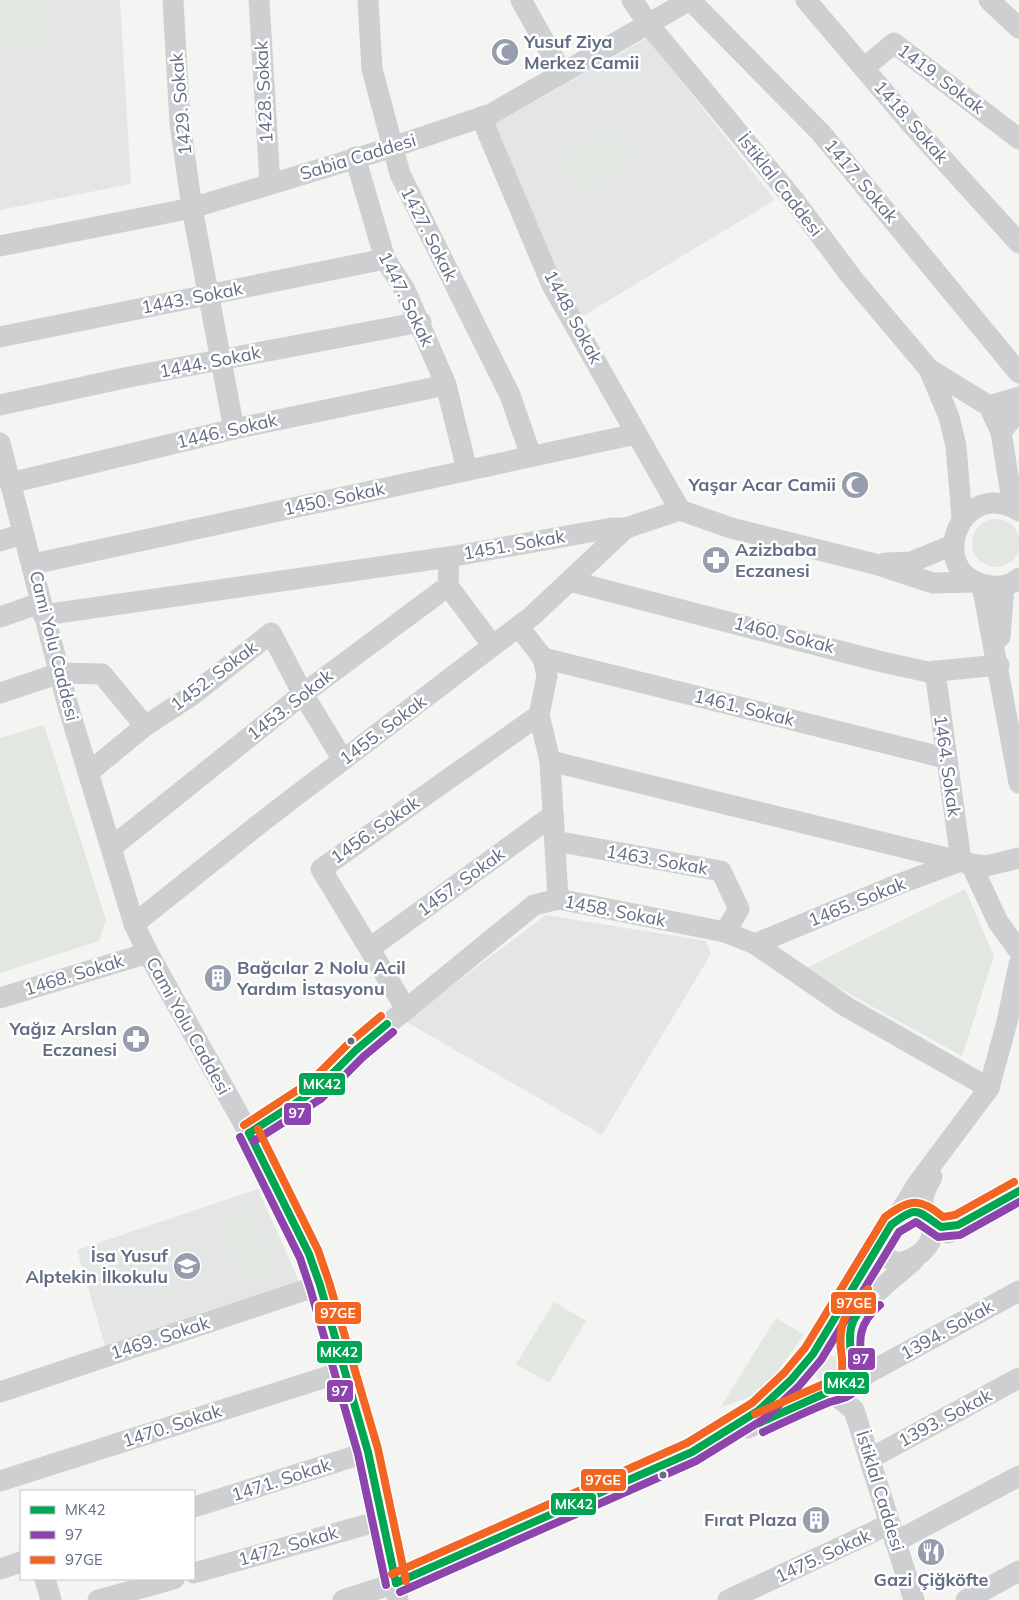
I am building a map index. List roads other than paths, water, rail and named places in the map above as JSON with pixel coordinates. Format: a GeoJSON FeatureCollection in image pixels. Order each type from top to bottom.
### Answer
{"type":"FeatureCollection","features":[{"type":"Feature","properties":{"kind":"street","name":"1429. Sokak"},"geometry":{"type":"LineString","coordinates":[[172,0],[180,124],[192,208],[207,295],[234,429]]}},
{"type":"Feature","properties":{"kind":"street","name":"1428. Sokak"},"geometry":{"type":"LineString","coordinates":[[259,0],[270,184]]}},
{"type":"Feature","properties":{"kind":"street","name":"1427. Sokak"},"geometry":{"type":"LineString","coordinates":[[368,0],[372,69],[400,174],[510,395],[531,456]]}},
{"type":"Feature","properties":{"kind":"street"},"geometry":{"type":"LineString","coordinates":[[520,0],[562,73]]}},
{"type":"Feature","properties":{"kind":"street","name":"İstiklal Caddesi"},"geometry":{"type":"LineString","coordinates":[[632,0],[649,25],[794,200],[852,279],[929,369],[989,406]]}},
{"type":"Feature","properties":{"kind":"street","name":"Sabia Caddesi"},"geometry":{"type":"LineString","coordinates":[[0,246],[192,208],[392,147],[491,114],[690,0]]}},
{"type":"Feature","properties":{"kind":"street","name":"1417. Sokak"},"geometry":{"type":"LineString","coordinates":[[690,0],[821,133],[1019,374]]}},
{"type":"Feature","properties":{"kind":"street","name":"1418. Sokak"},"geometry":{"type":"LineString","coordinates":[[806,0],[1019,243]]}},
{"type":"Feature","properties":{"kind":"street"},"geometry":{"type":"LineString","coordinates":[[989,0],[1019,28]]}},
{"type":"Feature","properties":{"kind":"street","name":"1419. Sokak"},"geometry":{"type":"LineString","coordinates":[[864,68],[894,42],[1019,139]]}},
{"type":"Feature","properties":{"kind":"street","name":"1448. Sokak"},"geometry":{"type":"LineString","coordinates":[[481,117],[552,284],[680,510]]}},
{"type":"Feature","properties":{"kind":"street","name":"1447. Sokak"},"geometry":{"type":"LineString","coordinates":[[355,157],[385,259],[406,290],[421,322],[446,386],[467,470]]}},
{"type":"Feature","properties":{"kind":"street","name":"1443. Sokak"},"geometry":{"type":"LineString","coordinates":[[0,337],[385,259]]}},
{"type":"Feature","properties":{"kind":"street","name":"1444. Sokak"},"geometry":{"type":"LineString","coordinates":[[0,405],[220,359],[421,322]]}},
{"type":"Feature","properties":{"kind":"street","name":"İstiklal Caddesi"},"geometry":{"type":"LineString","coordinates":[[929,369],[949,418],[956,446],[962,518]]}},
{"type":"Feature","properties":{"kind":"street","name":"1446. Sokak"},"geometry":{"type":"LineString","coordinates":[[10,483],[234,429],[446,386]]}},
{"type":"Feature","properties":{"kind":"street"},"geometry":{"type":"LineString","coordinates":[[1016,509],[1001,432],[989,406],[1019,397]]}},
{"type":"Feature","properties":{"kind":"street"},"geometry":{"type":"LineString","coordinates":[[1001,432],[1019,410]]}},
{"type":"Feature","properties":{"kind":"street","name":"1450. Sokak"},"geometry":{"type":"LineString","coordinates":[[32,564],[636,434]]}},
{"type":"Feature","properties":{"kind":"street","name":"Cami Yolu Caddesi"},"geometry":{"type":"LineString","coordinates":[[2,454],[68,706],[134,924],[148,954],[249,1134],[309,1254],[320,1285],[368,1452],[397,1592]]}},
{"type":"Feature","properties":{"kind":"street"},"geometry":{"type":"LineString","coordinates":[[1016,509],[1000,503],[986,504],[973,509],[962,518],[955,531],[953,545],[959,566],[979,583],[999,665],[1019,784]]}},
{"type":"Feature","properties":{"kind":"street"},"geometry":{"type":"LineString","coordinates":[[680,510],[731,528],[875,564],[932,583],[1011,582],[999,665]]}},
{"type":"Feature","properties":{"kind":"street","name":"1451. Sokak"},"geometry":{"type":"LineString","coordinates":[[0,617],[42,609],[449,557],[612,528],[626,528],[680,510]]}},
{"type":"Feature","properties":{"kind":"street","name":"1455. Sokak"},"geometry":{"type":"LineString","coordinates":[[134,924],[343,760],[519,627],[626,528]]}},
{"type":"Feature","properties":{"kind":"street"},"geometry":{"type":"LineString","coordinates":[[0,541],[23,534]]}},
{"type":"Feature","properties":{"kind":"street"},"geometry":{"type":"LineString","coordinates":[[875,564],[911,562],[953,545]]}},
{"type":"Feature","properties":{"kind":"street"},"geometry":{"type":"LineString","coordinates":[[449,557],[448,586],[493,646]]}},
{"type":"Feature","properties":{"kind":"street","name":"1460. Sokak"},"geometry":{"type":"LineString","coordinates":[[570,581],[878,661],[928,672],[999,665]]}},
{"type":"Feature","properties":{"kind":"street","name":"1453. Sokak"},"geometry":{"type":"LineString","coordinates":[[112,847],[303,694],[448,586]]}},
{"type":"Feature","properties":{"kind":"street"},"geometry":{"type":"LineString","coordinates":[[519,627],[543,658],[547,676],[539,715],[550,761],[558,899]]}},
{"type":"Feature","properties":{"kind":"street","name":"1452. Sokak"},"geometry":{"type":"LineString","coordinates":[[89,772],[145,726],[191,696],[271,633],[303,694],[343,760]]}},
{"type":"Feature","properties":{"kind":"street","name":"1461. Sokak"},"geometry":{"type":"LineString","coordinates":[[543,658],[945,758]]}},
{"type":"Feature","properties":{"kind":"street","name":"1464. Sokak"},"geometry":{"type":"LineString","coordinates":[[935,671],[945,758],[966,863],[998,922],[1019,951]]}},
{"type":"Feature","properties":{"kind":"street"},"geometry":{"type":"LineString","coordinates":[[0,693],[60,673],[102,674],[145,726]]}},
{"type":"Feature","properties":{"kind":"street","name":"1456. Sokak"},"geometry":{"type":"LineString","coordinates":[[406,1009],[321,869],[539,715]]}},
{"type":"Feature","properties":{"kind":"street"},"geometry":{"type":"LineString","coordinates":[[550,761],[966,863],[986,866],[1019,858]]}},
{"type":"Feature","properties":{"kind":"street","name":"1457. Sokak"},"geometry":{"type":"LineString","coordinates":[[370,948],[553,815]]}},
{"type":"Feature","properties":{"kind":"street","name":"1463. Sokak"},"geometry":{"type":"LineString","coordinates":[[554,842],[721,871],[739,909],[724,932]]}},
{"type":"Feature","properties":{"kind":"street","name":"1465. Sokak"},"geometry":{"type":"LineString","coordinates":[[755,944],[899,884],[966,863]]}},
{"type":"Feature","properties":{"kind":"street","name":"1458. Sokak"},"geometry":{"type":"LineString","coordinates":[[249,1134],[316,1090],[356,1050],[534,905],[558,899],[724,932],[755,944],[845,1006],[934,1059],[989,1088]]}},
{"type":"Feature","properties":{"kind":"street","name":"1468. Sokak"},"geometry":{"type":"LineString","coordinates":[[0,998],[148,954]]}},
{"type":"Feature","properties":{"kind":"street"},"geometry":{"type":"LineString","coordinates":[[840,1383],[815,1387],[807,1374],[809,1360],[918,1183],[989,1088],[1013,1019],[1019,964]]}},
{"type":"Feature","properties":{"kind":"street"},"geometry":{"type":"LineString","coordinates":[[951,1141],[925,1189],[923,1200],[926,1214],[931,1224],[932,1236],[922,1253],[902,1262],[896,1263],[887,1259],[882,1244],[891,1225],[911,1213],[926,1214],[941,1227],[958,1225]]}},
{"type":"Feature","properties":{"kind":"street"},"geometry":{"type":"LineString","coordinates":[[840,1383],[850,1340],[851,1326],[860,1310],[922,1253],[958,1225],[1019,1191]]}},
{"type":"Feature","properties":{"kind":"street","name":"1469. Sokak"},"geometry":{"type":"LineString","coordinates":[[0,1392],[320,1285]]}},
{"type":"Feature","properties":{"kind":"street","name":"1394. Sokak"},"geometry":{"type":"LineString","coordinates":[[692,1452],[840,1383],[1019,1291]]}},
{"type":"Feature","properties":{"kind":"street"},"geometry":{"type":"LineString","coordinates":[[343,1600],[397,1592],[692,1452],[758,1411],[791,1380],[813,1354],[825,1347],[839,1348],[845,1352],[840,1383]]}},
{"type":"Feature","properties":{"kind":"street","name":"1470. Sokak"},"geometry":{"type":"LineString","coordinates":[[0,1481],[344,1371]]}},
{"type":"Feature","properties":{"kind":"street","name":"1393. Sokak"},"geometry":{"type":"LineString","coordinates":[[871,1458],[1019,1378]]}},
{"type":"Feature","properties":{"kind":"street","name":"İstiklal Caddesi"},"geometry":{"type":"LineString","coordinates":[[840,1383],[854,1410],[871,1458],[892,1533],[914,1600]]}},
{"type":"Feature","properties":{"kind":"street","name":"1471. Sokak"},"geometry":{"type":"LineString","coordinates":[[195,1508],[368,1452]]}},
{"type":"Feature","properties":{"kind":"street","name":"1475. Sokak"},"geometry":{"type":"LineString","coordinates":[[728,1600],[892,1533],[1019,1476]]}},
{"type":"Feature","properties":{"kind":"street","name":"1472. Sokak"},"geometry":{"type":"LineString","coordinates":[[195,1573],[383,1520]]}},
{"type":"Feature","properties":{"kind":"street"},"geometry":{"type":"LineString","coordinates":[[0,1569],[20,1562]]}},
{"type":"Feature","properties":{"kind":"street"},"geometry":{"type":"LineString","coordinates":[[966,1600],[1019,1570]]}},
{"type":"Feature","properties":{"kind":"street"},"geometry":{"type":"LineString","coordinates":[[45,1580],[51,1600]]}},
{"type":"Feature","properties":{"kind":"street"},"geometry":{"type":"LineString","coordinates":[[98,1600],[170,1580]]}},
{"type":"Feature","properties":{"kind":"place","name":"Yusuf Ziya Merkez Camii"},"geometry":{"type":"Point","coordinates":[505,52]}},
{"type":"Feature","properties":{"kind":"place","name":"Yaşar Acar Camii"},"geometry":{"type":"Point","coordinates":[855,485]}},
{"type":"Feature","properties":{"kind":"place","name":"Azizbaba Eczanesi"},"geometry":{"type":"Point","coordinates":[716,560]}},
{"type":"Feature","properties":{"kind":"place","name":"Bağcılar 2 Nolu Acil Yardım İstasyonu"},"geometry":{"type":"Point","coordinates":[218,978]}},
{"type":"Feature","properties":{"kind":"place","name":"Yağız Arslan Eczanesi"},"geometry":{"type":"Point","coordinates":[136,1039]}},
{"type":"Feature","properties":{"kind":"place","name":"İsa Yusuf Alptekin İlkokulu"},"geometry":{"type":"Point","coordinates":[187,1266]}},
{"type":"Feature","properties":{"kind":"place","name":"Fırat Plaza"},"geometry":{"type":"Point","coordinates":[816,1520]}},
{"type":"Feature","properties":{"kind":"place","name":"Gazi Çiğköfte"},"geometry":{"type":"Point","coordinates":[931,1552]}}]}
